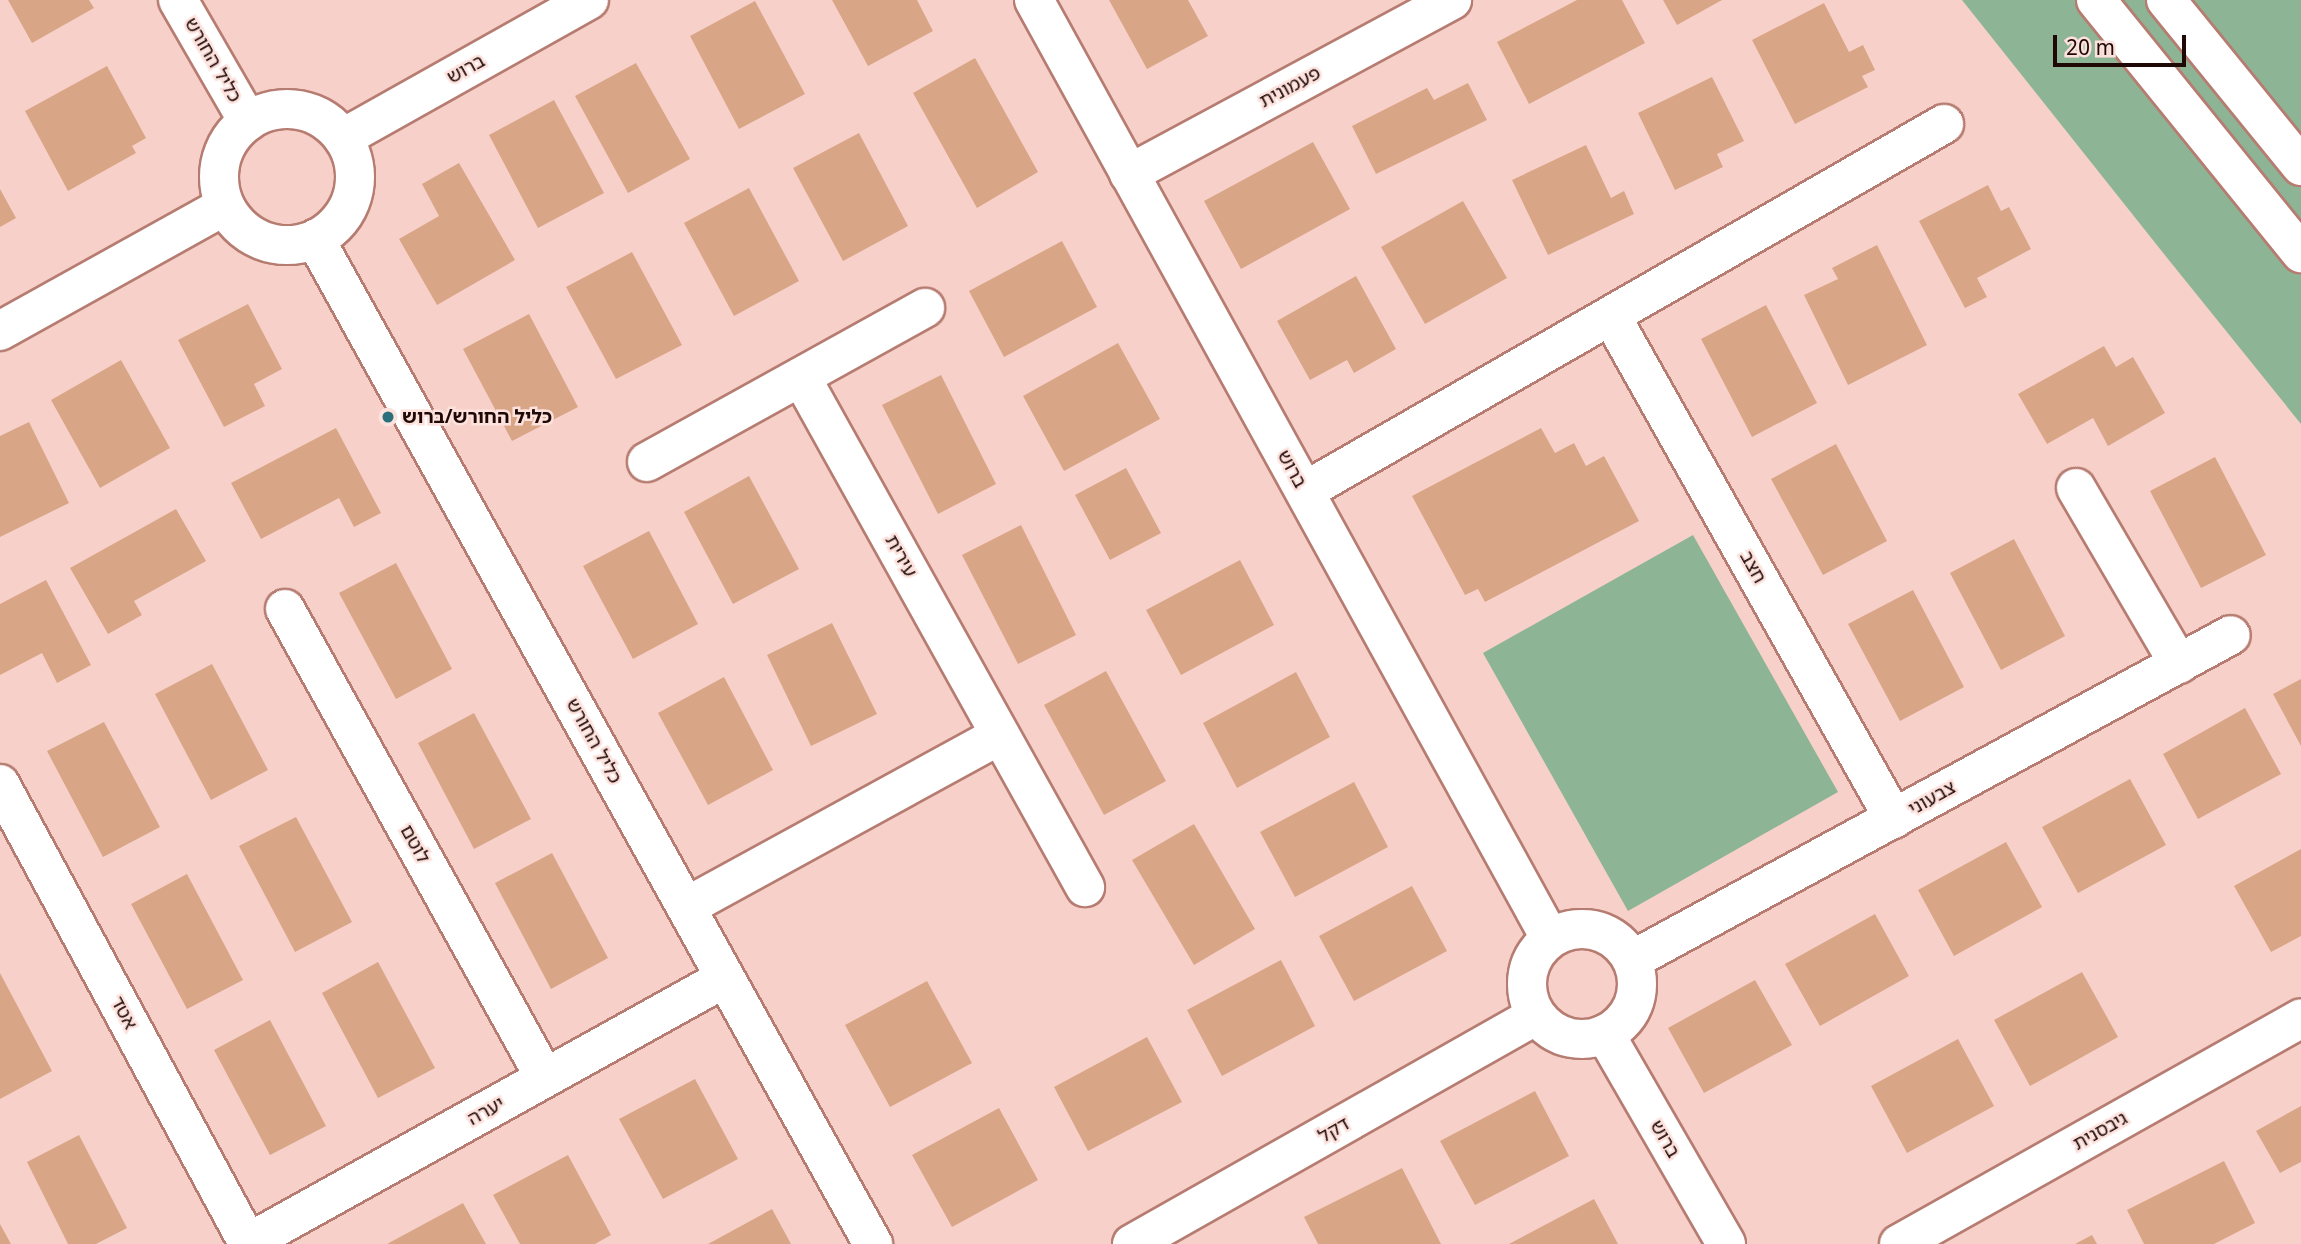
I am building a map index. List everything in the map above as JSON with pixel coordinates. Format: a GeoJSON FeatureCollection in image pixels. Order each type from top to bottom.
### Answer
{"type":"FeatureCollection","features":[{"type":"Feature","properties":{"kind":"street","name":"כליל החורש"},"geometry":{"type":"LineString","coordinates":[[178,0],[248,121]]}},
{"type":"Feature","properties":{"kind":"street","name":"ברוש"},"geometry":{"type":"LineString","coordinates":[[343,138],[589,0]]}},
{"type":"Feature","properties":{"kind":"street","name":"ברוש"},"geometry":{"type":"LineString","coordinates":[[1034,0],[1550,938]]}},
{"type":"Feature","properties":{"kind":"street","name":"פעמונית"},"geometry":{"type":"LineString","coordinates":[[1129,174],[1452,0]]}},
{"type":"Feature","properties":{"kind":"street"},"geometry":{"type":"LineString","coordinates":[[2096,0],[2301,253]]}},
{"type":"Feature","properties":{"kind":"street"},"geometry":{"type":"LineString","coordinates":[[2166,0],[2301,166]]}},
{"type":"Feature","properties":{"kind":"street"},"geometry":{"type":"LineString","coordinates":[[300,110],[320,117],[343,138],[352,159],[354,190],[341,219],[316,239],[284,245],[263,241],[245,231],[225,206],[218,175],[223,154],[248,121],[268,111],[300,110]]}},
{"type":"Feature","properties":{"kind":"street"},"geometry":{"type":"LineString","coordinates":[[1305,491],[1944,124]]}},
{"type":"Feature","properties":{"kind":"street"},"geometry":{"type":"LineString","coordinates":[[0,331],[225,206]]}},
{"type":"Feature","properties":{"kind":"street","name":"כליל החורש"},"geometry":{"type":"LineString","coordinates":[[316,239],[873,1244]]}},
{"type":"Feature","properties":{"kind":"street"},"geometry":{"type":"LineString","coordinates":[[647,462],[925,308]]}},
{"type":"Feature","properties":{"kind":"street","name":"חצב"},"geometry":{"type":"LineString","coordinates":[[1611,316],[1894,819]]}},
{"type":"Feature","properties":{"kind":"street","name":"עירית"},"geometry":{"type":"LineString","coordinates":[[801,377],[1085,887]]}},
{"type":"Feature","properties":{"kind":"street"},"geometry":{"type":"LineString","coordinates":[[2076,488],[2179,664]]}},
{"type":"Feature","properties":{"kind":"street","name":"לוטם"},"geometry":{"type":"LineString","coordinates":[[285,609],[545,1078]]}},
{"type":"Feature","properties":{"kind":"street","name":"צבעוני"},"geometry":{"type":"LineString","coordinates":[[1632,960],[2231,635]]}},
{"type":"Feature","properties":{"kind":"street"},"geometry":{"type":"LineString","coordinates":[[686,907],[1000,735]]}},
{"type":"Feature","properties":{"kind":"street","name":"אטד"},"geometry":{"type":"LineString","coordinates":[[0,784],[247,1243]]}},
{"type":"Feature","properties":{"kind":"street"},"geometry":{"type":"LineString","coordinates":[[1592,929],[1616,940],[1632,960],[1637,986],[1634,1003],[1626,1018],[1605,1034],[1580,1040],[1562,1036],[1536,1015],[1526,990],[1527,974],[1533,957],[1550,938],[1567,931],[1592,929]]}},
{"type":"Feature","properties":{"kind":"street","name":"יערה"},"geometry":{"type":"LineString","coordinates":[[247,1243],[725,978]]}},
{"type":"Feature","properties":{"kind":"street","name":"דקל"},"geometry":{"type":"LineString","coordinates":[[1132,1244],[1536,1015]]}},
{"type":"Feature","properties":{"kind":"street","name":"גיבסנית"},"geometry":{"type":"LineString","coordinates":[[1899,1244],[2301,1018]]}},
{"type":"Feature","properties":{"kind":"street","name":"ברוש"},"geometry":{"type":"LineString","coordinates":[[1605,1034],[1726,1244]]}},
{"type":"Feature","properties":{"kind":"green space"},"geometry":{"type":"Polygon","coordinates":[[[1962,0],[2301,0],[2301,424],[2164,254],[1962,0]]]}},
{"type":"Feature","properties":{"kind":"green space"},"geometry":{"type":"Polygon","coordinates":[[[1693,535],[1838,792],[1628,911],[1483,653],[1693,535]]]}},
{"type":"Feature","properties":{"kind":"building"},"geometry":{"type":"Polygon","coordinates":[[[8,0],[89,0],[94,8],[32,43],[8,0]]]}},
{"type":"Feature","properties":{"kind":"building"},"geometry":{"type":"Polygon","coordinates":[[[832,0],[917,0],[933,31],[868,66],[832,0]]]}},
{"type":"Feature","properties":{"kind":"building"},"geometry":{"type":"Polygon","coordinates":[[[1109,0],[1188,0],[1208,36],[1147,69],[1109,0]]]}},
{"type":"Feature","properties":{"kind":"building"},"geometry":{"type":"Polygon","coordinates":[[[1577,0],[1622,0],[1645,43],[1529,104],[1497,42],[1577,0]]]}},
{"type":"Feature","properties":{"kind":"building"},"geometry":{"type":"Polygon","coordinates":[[[1663,0],[1722,0],[1677,25],[1663,0]]]}},
{"type":"Feature","properties":{"kind":"building"},"geometry":{"type":"Polygon","coordinates":[[[755,1],[805,94],[739,129],[690,36],[755,1]]]}},
{"type":"Feature","properties":{"kind":"building"},"geometry":{"type":"Polygon","coordinates":[[[1824,3],[1849,52],[1863,45],[1875,70],[1862,76],[1868,87],[1795,124],[1752,40],[1824,3]]]}},
{"type":"Feature","properties":{"kind":"building"},"geometry":{"type":"Polygon","coordinates":[[[975,58],[1038,172],[977,208],[913,93],[975,58]]]}},
{"type":"Feature","properties":{"kind":"building"},"geometry":{"type":"Polygon","coordinates":[[[636,63],[690,159],[628,193],[575,96],[636,63]]]}},
{"type":"Feature","properties":{"kind":"building"},"geometry":{"type":"Polygon","coordinates":[[[107,66],[146,138],[132,146],[136,153],[68,191],[25,111],[107,66]]]}},
{"type":"Feature","properties":{"kind":"building"},"geometry":{"type":"Polygon","coordinates":[[[1712,77],[1744,141],[1717,154],[1723,167],[1675,190],[1638,113],[1712,77]]]}},
{"type":"Feature","properties":{"kind":"building"},"geometry":{"type":"Polygon","coordinates":[[[1468,83],[1487,120],[1376,174],[1352,126],[1427,88],[1434,100],[1468,83]]]}},
{"type":"Feature","properties":{"kind":"building"},"geometry":{"type":"Polygon","coordinates":[[[554,100],[604,193],[538,228],[489,135],[554,100]]]}},
{"type":"Feature","properties":{"kind":"building"},"geometry":{"type":"Polygon","coordinates":[[[859,133],[908,226],[843,261],[793,168],[859,133]]]}},
{"type":"Feature","properties":{"kind":"building"},"geometry":{"type":"Polygon","coordinates":[[[1313,142],[1350,209],[1241,269],[1204,201],[1313,142]]]}},
{"type":"Feature","properties":{"kind":"building"},"geometry":{"type":"Polygon","coordinates":[[[1586,145],[1611,198],[1624,191],[1634,214],[1548,255],[1512,180],[1586,145]]]}},
{"type":"Feature","properties":{"kind":"building"},"geometry":{"type":"Polygon","coordinates":[[[459,163],[515,260],[437,305],[399,239],[439,216],[422,184],[459,163]]]}},
{"type":"Feature","properties":{"kind":"building"},"geometry":{"type":"Polygon","coordinates":[[[1988,185],[2001,211],[2009,207],[2031,249],[1977,278],[1987,297],[1965,308],[1919,221],[1988,185]]]}},
{"type":"Feature","properties":{"kind":"building"},"geometry":{"type":"Polygon","coordinates":[[[749,188],[799,281],[734,316],[684,223],[749,188]]]}},
{"type":"Feature","properties":{"kind":"building"},"geometry":{"type":"Polygon","coordinates":[[[0,189],[16,218],[0,227],[0,189]]]}},
{"type":"Feature","properties":{"kind":"building"},"geometry":{"type":"Polygon","coordinates":[[[1463,201],[1507,278],[1425,324],[1381,247],[1463,201]]]}},
{"type":"Feature","properties":{"kind":"building"},"geometry":{"type":"Polygon","coordinates":[[[1062,241],[1097,307],[1004,357],[969,291],[1062,241]]]}},
{"type":"Feature","properties":{"kind":"building"},"geometry":{"type":"Polygon","coordinates":[[[1877,245],[1927,345],[1848,385],[1804,295],[1838,279],[1832,268],[1877,245]]]}},
{"type":"Feature","properties":{"kind":"building"},"geometry":{"type":"Polygon","coordinates":[[[632,252],[682,345],[616,379],[566,287],[632,252]]]}},
{"type":"Feature","properties":{"kind":"building"},"geometry":{"type":"Polygon","coordinates":[[[1356,276],[1396,349],[1354,373],[1347,360],[1310,380],[1277,321],[1356,276]]]}},
{"type":"Feature","properties":{"kind":"building"},"geometry":{"type":"Polygon","coordinates":[[[248,304],[282,369],[254,384],[265,406],[224,427],[178,340],[248,304]]]}},
{"type":"Feature","properties":{"kind":"building"},"geometry":{"type":"Polygon","coordinates":[[[1766,305],[1817,403],[1752,437],[1701,339],[1766,305]]]}},
{"type":"Feature","properties":{"kind":"building"},"geometry":{"type":"Polygon","coordinates":[[[529,314],[578,407],[512,441],[463,349],[529,314]]]}},
{"type":"Feature","properties":{"kind":"building"},"geometry":{"type":"Polygon","coordinates":[[[1118,343],[1160,419],[1064,471],[1023,396],[1118,343]]]}},
{"type":"Feature","properties":{"kind":"building"},"geometry":{"type":"Polygon","coordinates":[[[2104,346],[2116,367],[2133,357],[2165,413],[2108,446],[2093,418],[2047,444],[2018,394],[2104,346]]]}},
{"type":"Feature","properties":{"kind":"building"},"geometry":{"type":"Polygon","coordinates":[[[121,360],[170,448],[100,488],[51,400],[121,360]]]}},
{"type":"Feature","properties":{"kind":"building"},"geometry":{"type":"Polygon","coordinates":[[[941,375],[996,484],[938,514],[882,405],[941,375]]]}},
{"type":"Feature","properties":{"kind":"building"},"geometry":{"type":"Polygon","coordinates":[[[29,422],[69,503],[0,537],[0,436],[29,422]]]}},
{"type":"Feature","properties":{"kind":"building"},"geometry":{"type":"Polygon","coordinates":[[[336,428],[381,513],[354,527],[339,498],[261,539],[231,483],[336,428]]]}},
{"type":"Feature","properties":{"kind":"building"},"geometry":{"type":"Polygon","coordinates":[[[1541,428],[1555,453],[1574,443],[1586,466],[1604,456],[1639,521],[1485,602],[1478,589],[1465,595],[1412,496],[1541,428]]]}},
{"type":"Feature","properties":{"kind":"building"},"geometry":{"type":"Polygon","coordinates":[[[1836,444],[1887,541],[1823,575],[1771,479],[1836,444]]]}},
{"type":"Feature","properties":{"kind":"building"},"geometry":{"type":"Polygon","coordinates":[[[2215,457],[2266,555],[2201,588],[2150,491],[2215,457]]]}},
{"type":"Feature","properties":{"kind":"building"},"geometry":{"type":"Polygon","coordinates":[[[1126,468],[1161,533],[1110,560],[1075,495],[1126,468]]]}},
{"type":"Feature","properties":{"kind":"building"},"geometry":{"type":"Polygon","coordinates":[[[749,476],[799,569],[733,604],[684,512],[749,476]]]}},
{"type":"Feature","properties":{"kind":"building"},"geometry":{"type":"Polygon","coordinates":[[[176,509],[206,561],[134,601],[142,615],[108,634],[70,568],[176,509]]]}},
{"type":"Feature","properties":{"kind":"building"},"geometry":{"type":"Polygon","coordinates":[[[1021,525],[1076,635],[1018,664],[962,555],[1021,525]]]}},
{"type":"Feature","properties":{"kind":"building"},"geometry":{"type":"Polygon","coordinates":[[[649,531],[698,624],[633,659],[583,566],[649,531]]]}},
{"type":"Feature","properties":{"kind":"building"},"geometry":{"type":"Polygon","coordinates":[[[2014,539],[2065,636],[2001,670],[1950,573],[2014,539]]]}},
{"type":"Feature","properties":{"kind":"building"},"geometry":{"type":"Polygon","coordinates":[[[1240,560],[1274,625],[1181,675],[1146,610],[1240,560]]]}},
{"type":"Feature","properties":{"kind":"building"},"geometry":{"type":"Polygon","coordinates":[[[396,563],[452,669],[396,699],[339,593],[396,563]]]}},
{"type":"Feature","properties":{"kind":"building"},"geometry":{"type":"Polygon","coordinates":[[[46,580],[91,665],[57,683],[42,653],[0,675],[0,604],[46,580]]]}},
{"type":"Feature","properties":{"kind":"building"},"geometry":{"type":"Polygon","coordinates":[[[1913,590],[1964,687],[1900,721],[1848,624],[1913,590]]]}},
{"type":"Feature","properties":{"kind":"building"},"geometry":{"type":"Polygon","coordinates":[[[832,623],[877,714],[811,746],[767,655],[832,623]]]}},
{"type":"Feature","properties":{"kind":"building"},"geometry":{"type":"Polygon","coordinates":[[[212,664],[268,770],[211,800],[155,694],[212,664]]]}},
{"type":"Feature","properties":{"kind":"building"},"geometry":{"type":"Polygon","coordinates":[[[1106,671],[1166,781],[1104,815],[1044,705],[1106,671]]]}},
{"type":"Feature","properties":{"kind":"building"},"geometry":{"type":"Polygon","coordinates":[[[1296,672],[1330,737],[1237,788],[1203,723],[1296,672]]]}},
{"type":"Feature","properties":{"kind":"building"},"geometry":{"type":"Polygon","coordinates":[[[724,677],[773,770],[708,805],[658,713],[724,677]]]}},
{"type":"Feature","properties":{"kind":"building"},"geometry":{"type":"Polygon","coordinates":[[[2301,679],[2301,746],[2273,694],[2301,679]]]}},
{"type":"Feature","properties":{"kind":"building"},"geometry":{"type":"Polygon","coordinates":[[[2245,708],[2281,774],[2198,819],[2163,754],[2245,708]]]}},
{"type":"Feature","properties":{"kind":"building"},"geometry":{"type":"Polygon","coordinates":[[[474,713],[531,819],[474,849],[418,743],[474,713]]]}},
{"type":"Feature","properties":{"kind":"building"},"geometry":{"type":"Polygon","coordinates":[[[104,722],[160,827],[103,857],[47,751],[104,722]]]}},
{"type":"Feature","properties":{"kind":"building"},"geometry":{"type":"Polygon","coordinates":[[[2130,779],[2166,845],[2078,893],[2042,827],[2130,779]]]}},
{"type":"Feature","properties":{"kind":"building"},"geometry":{"type":"Polygon","coordinates":[[[1354,782],[1388,847],[1295,897],[1260,832],[1354,782]]]}},
{"type":"Feature","properties":{"kind":"building"},"geometry":{"type":"Polygon","coordinates":[[[296,817],[352,922],[295,952],[239,846],[296,817]]]}},
{"type":"Feature","properties":{"kind":"building"},"geometry":{"type":"Polygon","coordinates":[[[1194,824],[1255,929],[1194,965],[1132,860],[1194,824]]]}},
{"type":"Feature","properties":{"kind":"building"},"geometry":{"type":"Polygon","coordinates":[[[2006,842],[2042,907],[1954,956],[1918,890],[2006,842]]]}},
{"type":"Feature","properties":{"kind":"building"},"geometry":{"type":"Polygon","coordinates":[[[2301,849],[2301,936],[2271,952],[2234,886],[2301,849]]]}},
{"type":"Feature","properties":{"kind":"building"},"geometry":{"type":"Polygon","coordinates":[[[552,853],[608,958],[551,989],[495,883],[552,853]]]}},
{"type":"Feature","properties":{"kind":"building"},"geometry":{"type":"Polygon","coordinates":[[[187,874],[243,980],[187,1009],[131,904],[187,874]]]}},
{"type":"Feature","properties":{"kind":"building"},"geometry":{"type":"Polygon","coordinates":[[[1412,886],[1447,951],[1354,1001],[1319,936],[1412,886]]]}},
{"type":"Feature","properties":{"kind":"building"},"geometry":{"type":"Polygon","coordinates":[[[1875,914],[1909,976],[1820,1026],[1785,964],[1875,914]]]}},
{"type":"Feature","properties":{"kind":"building"},"geometry":{"type":"Polygon","coordinates":[[[1281,960],[1315,1026],[1222,1076],[1187,1010],[1281,960]]]}},
{"type":"Feature","properties":{"kind":"building"},"geometry":{"type":"Polygon","coordinates":[[[378,962],[435,1068],[378,1098],[322,993],[378,962]]]}},
{"type":"Feature","properties":{"kind":"building"},"geometry":{"type":"Polygon","coordinates":[[[2082,972],[2118,1037],[2030,1086],[1994,1020],[2082,972]]]}},
{"type":"Feature","properties":{"kind":"building"},"geometry":{"type":"Polygon","coordinates":[[[0,973],[52,1071],[0,1099],[0,973]]]}},
{"type":"Feature","properties":{"kind":"building"},"geometry":{"type":"Polygon","coordinates":[[[1755,980],[1792,1045],[1704,1093],[1668,1028],[1755,980]]]}},
{"type":"Feature","properties":{"kind":"building"},"geometry":{"type":"Polygon","coordinates":[[[927,981],[972,1063],[890,1107],[845,1025],[927,981]]]}},
{"type":"Feature","properties":{"kind":"building"},"geometry":{"type":"Polygon","coordinates":[[[270,1020],[326,1126],[270,1155],[214,1050],[270,1020]]]}},
{"type":"Feature","properties":{"kind":"building"},"geometry":{"type":"Polygon","coordinates":[[[1147,1037],[1182,1102],[1088,1151],[1054,1087],[1147,1037]]]}},
{"type":"Feature","properties":{"kind":"building"},"geometry":{"type":"Polygon","coordinates":[[[1958,1039],[1994,1106],[1907,1153],[1871,1086],[1958,1039]]]}},
{"type":"Feature","properties":{"kind":"building"},"geometry":{"type":"Polygon","coordinates":[[[695,1079],[738,1159],[663,1199],[619,1119],[695,1079]]]}},
{"type":"Feature","properties":{"kind":"building"},"geometry":{"type":"Polygon","coordinates":[[[1535,1091],[1569,1156],[1475,1205],[1440,1141],[1535,1091]]]}},
{"type":"Feature","properties":{"kind":"building"},"geometry":{"type":"Polygon","coordinates":[[[2301,1106],[2301,1162],[2280,1173],[2256,1131],[2301,1106]]]}},
{"type":"Feature","properties":{"kind":"building"},"geometry":{"type":"Polygon","coordinates":[[[999,1108],[1038,1180],[952,1227],[912,1155],[999,1108]]]}},
{"type":"Feature","properties":{"kind":"building"},"geometry":{"type":"Polygon","coordinates":[[[79,1135],[127,1228],[96,1244],[68,1244],[27,1162],[79,1135]]]}},
{"type":"Feature","properties":{"kind":"building"},"geometry":{"type":"Polygon","coordinates":[[[568,1155],[611,1235],[595,1244],[520,1244],[493,1195],[568,1155]]]}},
{"type":"Feature","properties":{"kind":"building"},"geometry":{"type":"Polygon","coordinates":[[[2224,1161],[2255,1223],[2214,1244],[2144,1244],[2127,1210],[2224,1161]]]}},
{"type":"Feature","properties":{"kind":"building"},"geometry":{"type":"Polygon","coordinates":[[[1402,1168],[1441,1244],[1318,1244],[1304,1217],[1402,1168]]]}},
{"type":"Feature","properties":{"kind":"building"},"geometry":{"type":"Polygon","coordinates":[[[1594,1199],[1618,1244],[1509,1244],[1594,1199]]]}},
{"type":"Feature","properties":{"kind":"building"},"geometry":{"type":"Polygon","coordinates":[[[463,1203],[486,1244],[387,1244],[463,1203]]]}},
{"type":"Feature","properties":{"kind":"building"},"geometry":{"type":"Polygon","coordinates":[[[772,1209],[791,1244],[708,1244],[772,1209]]]}},
{"type":"Feature","properties":{"kind":"building"},"geometry":{"type":"Polygon","coordinates":[[[0,1224],[11,1244],[0,1244],[0,1224]]]}},
{"type":"Feature","properties":{"kind":"building"},"geometry":{"type":"Polygon","coordinates":[[[2092,1235],[2097,1244],[2075,1244],[2092,1235]]]}},
{"type":"Feature","properties":{"kind":"place","name":"כליל החורש/ברוש"},"geometry":{"type":"Point","coordinates":[388,417]}}]}
